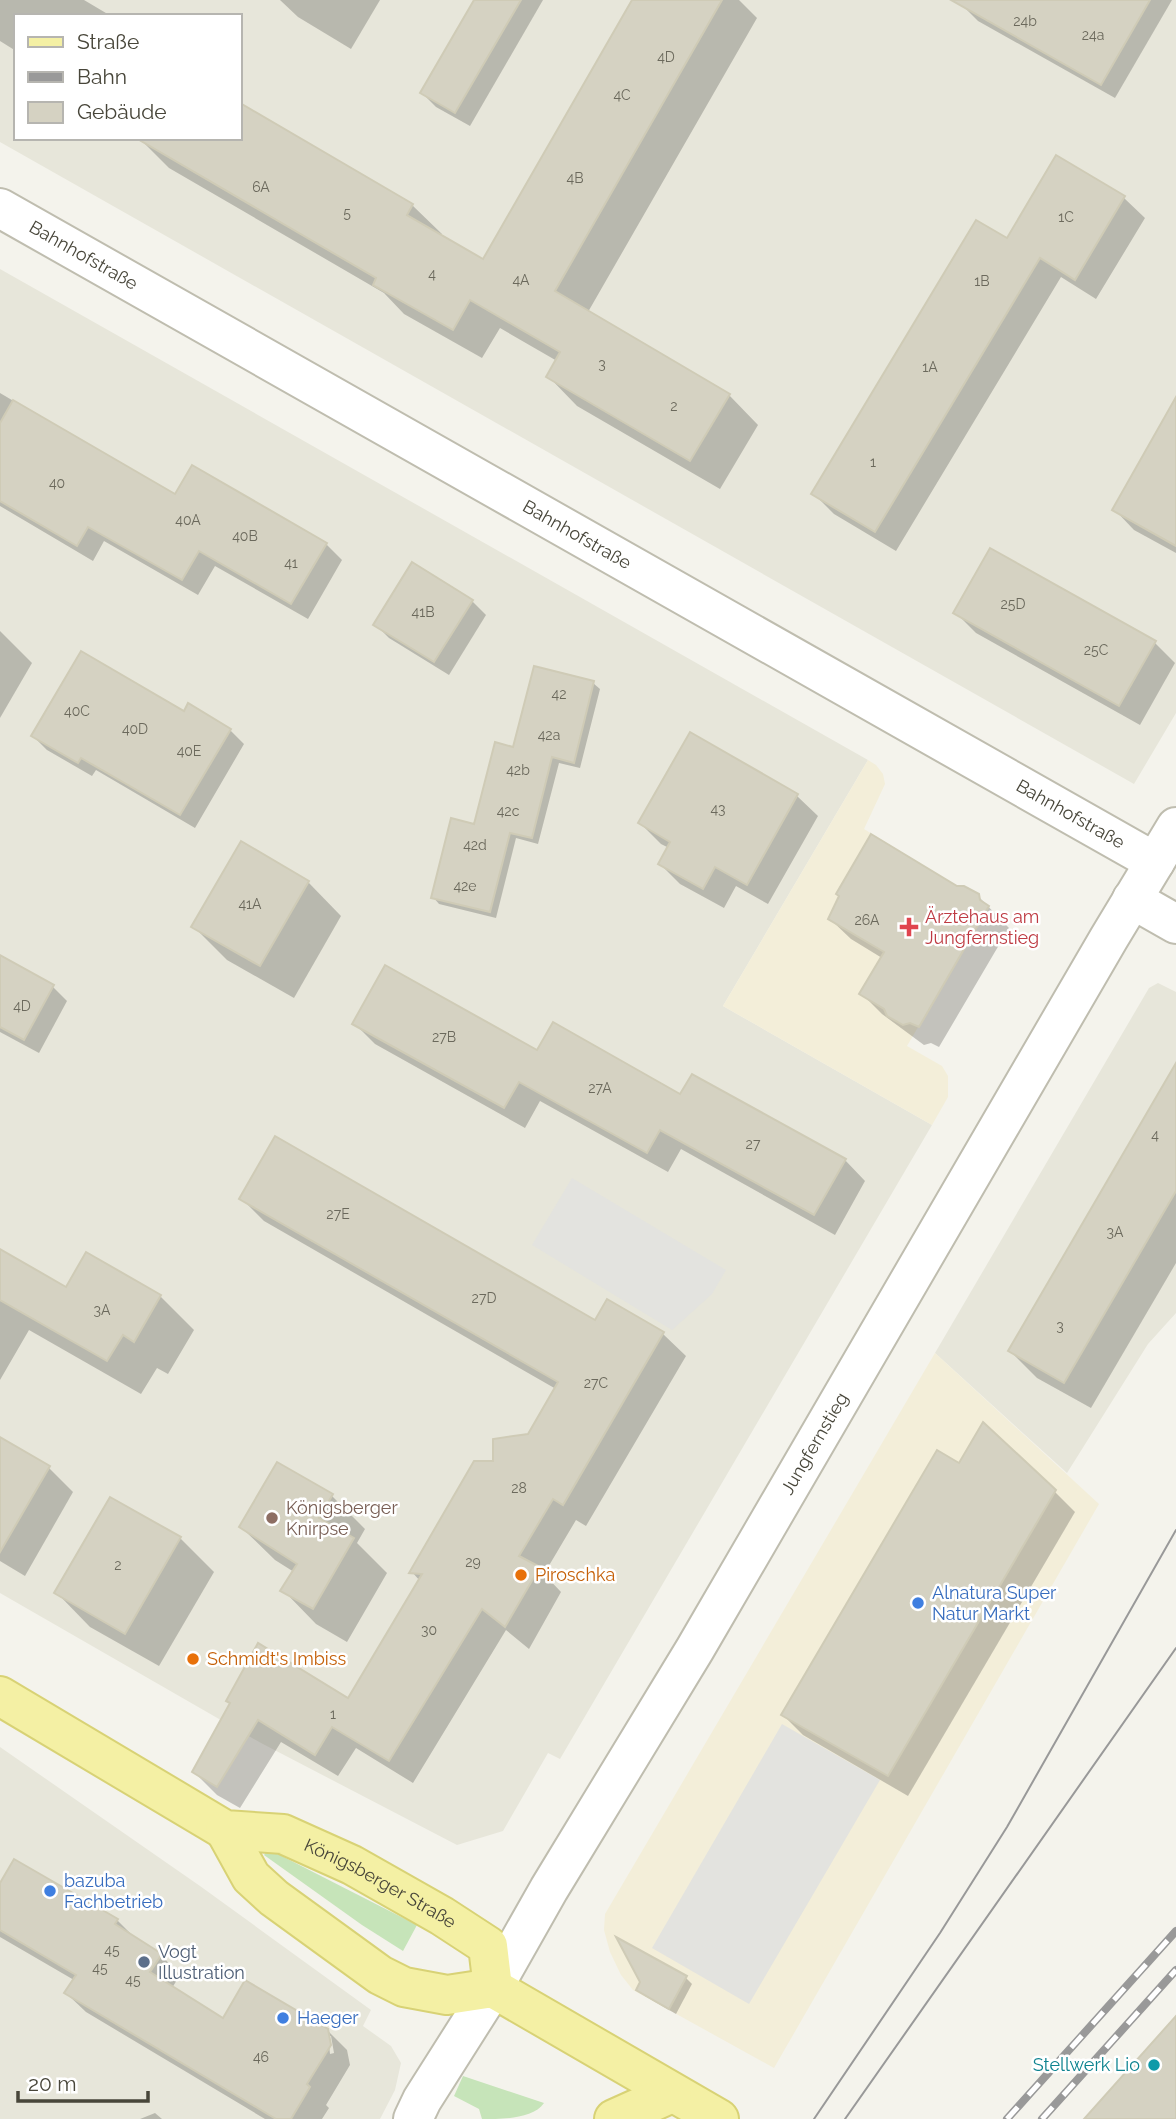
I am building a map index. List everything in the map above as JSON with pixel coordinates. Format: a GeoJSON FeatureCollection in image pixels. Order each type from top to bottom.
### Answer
{"type":"FeatureCollection","features":[{"type":"Feature","properties":{"kind":"main road","name":"Königsberger Straße"},"geometry":{"type":"LineString","coordinates":[[0,1696],[225,1830],[282,1834],[352,1865],[442,1916],[488,1946],[493,1988]]}},
{"type":"Feature","properties":{"kind":"main road"},"geometry":{"type":"LineString","coordinates":[[225,1830],[251,1877],[274,1898],[380,1975],[404,1987],[447,1995],[493,1988],[719,2119]]}},
{"type":"Feature","properties":{"kind":"main road"},"geometry":{"type":"LineString","coordinates":[[614,2119],[672,2093]]}},
{"type":"Feature","properties":{"kind":"street","name":"Bahnhofstraße"},"geometry":{"type":"LineString","coordinates":[[0,208],[1155,862]]}},
{"type":"Feature","properties":{"kind":"street","name":"Jungfernstieg"},"geometry":{"type":"LineString","coordinates":[[413,2119],[695,1649],[1176,828]]}},
{"type":"Feature","properties":{"kind":"street"},"geometry":{"type":"LineString","coordinates":[[1132,899],[1176,924]]}},
{"type":"Feature","properties":{"kind":"shaded area"},"geometry":{"type":"Polygon","coordinates":[[[0,0],[1176,0],[1176,713],[1134,784],[0,142],[0,0]]]}},
{"type":"Feature","properties":{"kind":"shaded area"},"geometry":{"type":"Polygon","coordinates":[[[0,269],[868,760],[723,1006],[932,1125],[560,1759],[548,1753],[503,1831],[457,1845],[261,1743],[0,1593],[0,269]]]}},
{"type":"Feature","properties":{"kind":"shaded area"},"geometry":{"type":"Polygon","coordinates":[[[868,760],[883,774],[885,784],[864,829],[956,886],[964,886],[979,894],[980,900],[989,906],[907,1046],[942,1066],[948,1076],[948,1097],[932,1125],[723,1006],[868,760]]]}},
{"type":"Feature","properties":{"kind":"shaded area"},"geometry":{"type":"Polygon","coordinates":[[[1158,983],[1176,992],[1176,1313],[1148,1344],[1067,1473],[935,1353],[1149,988],[1158,983]]]}},
{"type":"Feature","properties":{"kind":"shaded area"},"geometry":{"type":"Polygon","coordinates":[[[572,1178],[726,1270],[712,1294],[672,1330],[532,1245],[572,1178]]]}},
{"type":"Feature","properties":{"kind":"shaded area"},"geometry":{"type":"Polygon","coordinates":[[[935,1353],[1099,1504],[774,2068],[633,1990],[621,1975],[610,1952],[604,1930],[605,1914],[935,1353]]]}},
{"type":"Feature","properties":{"kind":"shaded area"},"geometry":{"type":"Polygon","coordinates":[[[782,1724],[880,1780],[749,2004],[652,1948],[782,1724]]]}},
{"type":"Feature","properties":{"kind":"shaded area"},"geometry":{"type":"Polygon","coordinates":[[[0,1747],[200,1886],[371,2010],[363,2026],[391,2046],[401,2063],[395,2090],[380,2119],[0,2119],[0,1747]]]}},
{"type":"Feature","properties":{"kind":"green space"},"geometry":{"type":"Polygon","coordinates":[[[268,1849],[417,1925],[403,1951],[264,1855],[268,1849]]]}},
{"type":"Feature","properties":{"kind":"green space"},"geometry":{"type":"Polygon","coordinates":[[[463,2076],[544,2103],[525,2115],[482,2119],[479,2109],[454,2096],[463,2076]]]}},
{"type":"Feature","properties":{"kind":"building"},"geometry":{"type":"Polygon","coordinates":[[[474,0],[521,0],[455,113],[420,93],[474,0]]]}},
{"type":"Feature","properties":{"kind":"building"},"geometry":{"type":"Polygon","coordinates":[[[632,0],[722,0],[555,291],[730,394],[690,461],[546,377],[560,352],[470,300],[453,330],[373,285],[376,278],[139,140],[242,140],[242,104],[413,204],[407,215],[483,259],[632,0]]]}},
{"type":"Feature","properties":{"kind":"building"},"geometry":{"type":"Polygon","coordinates":[[[951,0],[1150,0],[1101,85],[951,0]]]}},
{"type":"Feature","properties":{"kind":"building"},"geometry":{"type":"Polygon","coordinates":[[[1056,155],[1125,196],[1075,280],[1040,258],[875,532],[811,494],[976,220],[1007,238],[1056,155]]]}},
{"type":"Feature","properties":{"kind":"building"},"geometry":{"type":"Polygon","coordinates":[[[1176,397],[1176,546],[1112,510],[1176,397]]]}},
{"type":"Feature","properties":{"kind":"building"},"geometry":{"type":"Polygon","coordinates":[[[13,400],[175,494],[192,465],[327,543],[291,604],[199,551],[182,580],[88,527],[77,546],[0,501],[0,423],[13,400]]]}},
{"type":"Feature","properties":{"kind":"building"},"geometry":{"type":"Polygon","coordinates":[[[990,548],[1156,641],[1119,706],[953,613],[990,548]]]}},
{"type":"Feature","properties":{"kind":"building"},"geometry":{"type":"Polygon","coordinates":[[[412,562],[473,600],[434,662],[373,625],[412,562]]]}},
{"type":"Feature","properties":{"kind":"building"},"geometry":{"type":"Polygon","coordinates":[[[81,651],[184,711],[188,703],[231,729],[180,815],[81,758],[78,763],[31,736],[81,651]]]}},
{"type":"Feature","properties":{"kind":"building"},"geometry":{"type":"Polygon","coordinates":[[[534,666],[594,681],[574,763],[552,757],[532,838],[510,833],[490,912],[431,898],[451,818],[474,824],[495,742],[513,747],[534,666]]]}},
{"type":"Feature","properties":{"kind":"building"},"geometry":{"type":"Polygon","coordinates":[[[690,732],[798,794],[747,885],[715,867],[703,889],[658,864],[670,842],[638,823],[690,732]]]}},
{"type":"Feature","properties":{"kind":"building","name":"Ärztehaus am Jungfernstieg"},"geometry":{"type":"Polygon","coordinates":[[[871,834],[957,886],[964,886],[979,894],[980,900],[989,906],[919,1027],[910,1023],[903,1025],[887,1016],[884,1009],[859,994],[884,952],[828,919],[839,896],[836,894],[871,834]]]}},
{"type":"Feature","properties":{"kind":"building"},"geometry":{"type":"Polygon","coordinates":[[[241,841],[309,881],[260,966],[191,927],[241,841]]]}},
{"type":"Feature","properties":{"kind":"building"},"geometry":{"type":"Polygon","coordinates":[[[0,955],[54,985],[24,1040],[0,1027],[0,955]]]}},
{"type":"Feature","properties":{"kind":"building"},"geometry":{"type":"Polygon","coordinates":[[[385,965],[537,1050],[553,1022],[680,1094],[692,1074],[846,1159],[814,1215],[660,1130],[647,1153],[519,1082],[504,1108],[352,1024],[385,965]]]}},
{"type":"Feature","properties":{"kind":"building"},"geometry":{"type":"Polygon","coordinates":[[[1176,1063],[1176,1191],[1064,1383],[1008,1351],[1176,1063]]]}},
{"type":"Feature","properties":{"kind":"building"},"geometry":{"type":"Polygon","coordinates":[[[275,1136],[595,1320],[607,1299],[664,1332],[563,1505],[553,1499],[519,1556],[540,1567],[505,1627],[482,1609],[389,1761],[332,1727],[315,1755],[258,1720],[217,1787],[192,1772],[230,1703],[226,1701],[258,1643],[348,1698],[422,1574],[409,1573],[474,1461],[493,1461],[493,1439],[528,1434],[558,1382],[239,1199],[275,1136]]]}},
{"type":"Feature","properties":{"kind":"building"},"geometry":{"type":"Polygon","coordinates":[[[0,1249],[66,1287],[86,1252],[161,1295],[134,1342],[123,1335],[107,1361],[0,1300],[0,1249]]]}},
{"type":"Feature","properties":{"kind":"building","name":"Alnatura Super Natur Markt"},"geometry":{"type":"Polygon","coordinates":[[[983,1422],[1056,1490],[888,1776],[781,1715],[937,1450],[959,1463],[983,1422]]]}},
{"type":"Feature","properties":{"kind":"building"},"geometry":{"type":"Polygon","coordinates":[[[0,1437],[50,1466],[0,1552],[0,1437]]]}},
{"type":"Feature","properties":{"kind":"building"},"geometry":{"type":"Polygon","coordinates":[[[277,1462],[333,1494],[319,1518],[354,1538],[313,1609],[280,1591],[297,1564],[239,1527],[277,1462]]]}},
{"type":"Feature","properties":{"kind":"building"},"geometry":{"type":"Polygon","coordinates":[[[110,1497],[181,1537],[125,1634],[54,1593],[110,1497]]]}},
{"type":"Feature","properties":{"kind":"building"},"geometry":{"type":"Polygon","coordinates":[[[14,1859],[118,1919],[115,1924],[162,1954],[150,1972],[223,2018],[245,1980],[328,2029],[331,2045],[307,2084],[310,2087],[291,2119],[276,2119],[64,1993],[76,1975],[0,1930],[0,1883],[14,1859]]]}},
{"type":"Feature","properties":{"kind":"building"},"geometry":{"type":"Polygon","coordinates":[[[616,1937],[687,1976],[669,2009],[636,1990],[640,1982],[616,1937]]]}},
{"type":"Feature","properties":{"kind":"building","name":"Stellwerk Lio"},"geometry":{"type":"Polygon","coordinates":[[[1176,2016],[1176,2119],[1084,2119],[1176,2016]]]}},
{"type":"Feature","properties":{"kind":"tram line"},"geometry":{"type":"LineString","coordinates":[[814,2119],[940,1933],[1007,1827],[1176,1530]]}},
{"type":"Feature","properties":{"kind":"tram line"},"geometry":{"type":"LineString","coordinates":[[845,2119],[1176,1648]]}},
{"type":"Feature","properties":{"kind":"railway"},"geometry":{"type":"LineString","coordinates":[[1007,2119],[1176,1931]]}},
{"type":"Feature","properties":{"kind":"railway"},"geometry":{"type":"LineString","coordinates":[[1042,2119],[1176,1970]]}},
{"type":"Feature","properties":{"kind":"place","name":"Ärztehaus am Jungfernstieg"},"geometry":{"type":"Point","coordinates":[909,927]}},
{"type":"Feature","properties":{"kind":"place","name":"Königsberger Knirpse"},"geometry":{"type":"Point","coordinates":[272,1518]}},
{"type":"Feature","properties":{"kind":"place","name":"Piroschka"},"geometry":{"type":"Point","coordinates":[521,1575]}},
{"type":"Feature","properties":{"kind":"place","name":"Alnatura Super Natur Markt"},"geometry":{"type":"Point","coordinates":[918,1603]}},
{"type":"Feature","properties":{"kind":"place","name":"Schmidt's Imbiss"},"geometry":{"type":"Point","coordinates":[193,1659]}},
{"type":"Feature","properties":{"kind":"place","name":"bazuba Fachbetrieb"},"geometry":{"type":"Point","coordinates":[50,1891]}},
{"type":"Feature","properties":{"kind":"place","name":"Vogt Illustration"},"geometry":{"type":"Point","coordinates":[144,1962]}},
{"type":"Feature","properties":{"kind":"place","name":"Haeger"},"geometry":{"type":"Point","coordinates":[283,2018]}},
{"type":"Feature","properties":{"kind":"place","name":"Stellwerk Lio"},"geometry":{"type":"Point","coordinates":[1154,2065]}}]}
